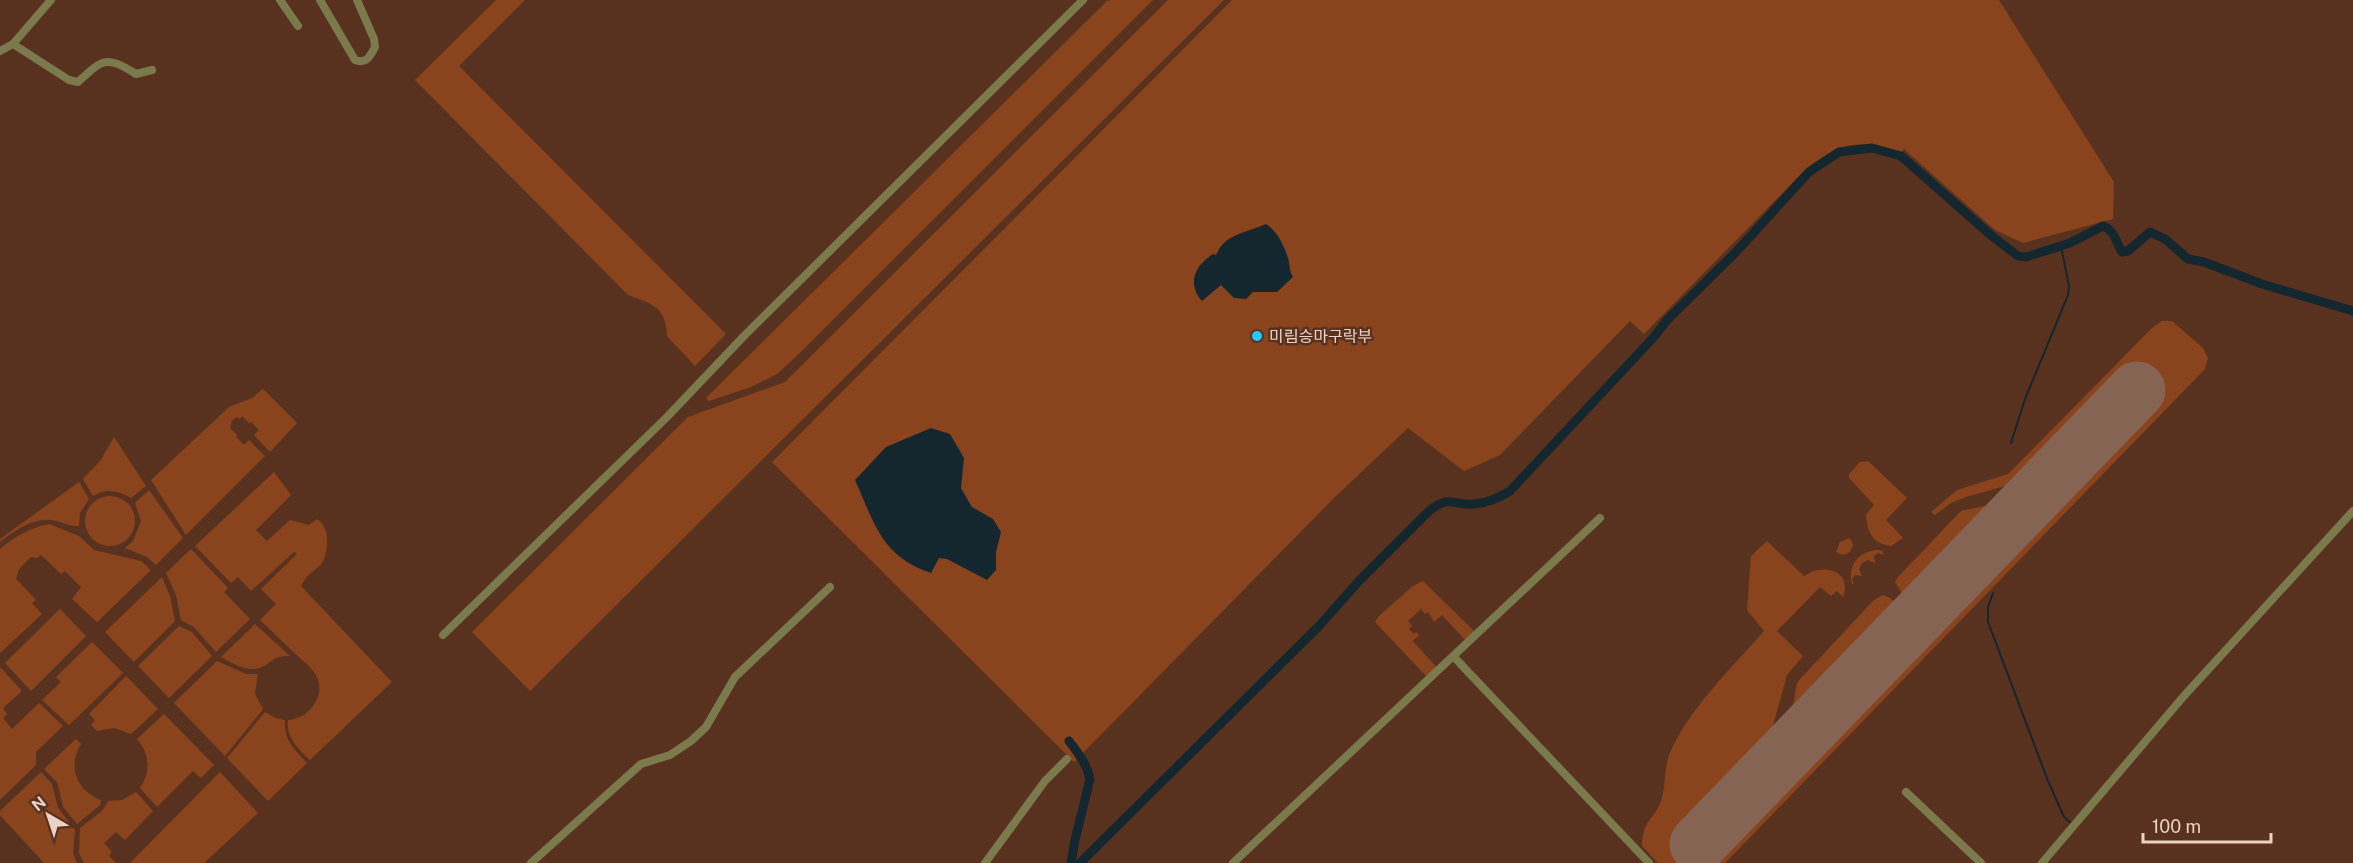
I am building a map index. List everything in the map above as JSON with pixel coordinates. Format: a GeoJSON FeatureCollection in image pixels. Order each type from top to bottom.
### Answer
{"type":"FeatureCollection","features":[{"type":"Feature","properties":{"kind":"street"},"geometry":{"type":"LineString","coordinates":[[0,51],[13,44],[51,0]]}},
{"type":"Feature","properties":{"kind":"street"},"geometry":{"type":"LineString","coordinates":[[280,0],[298,26]]}},
{"type":"Feature","properties":{"kind":"street"},"geometry":{"type":"LineString","coordinates":[[320,0],[355,60],[361,62],[366,60],[375,48],[374,39],[357,0]]}},
{"type":"Feature","properties":{"kind":"street"},"geometry":{"type":"LineString","coordinates":[[443,635],[667,417],[744,336],[1083,0]]}},
{"type":"Feature","properties":{"kind":"street"},"geometry":{"type":"LineString","coordinates":[[13,44],[69,80],[78,82],[102,62],[117,62],[136,74],[152,70]]}},
{"type":"Feature","properties":{"kind":"street"},"geometry":{"type":"LineString","coordinates":[[2042,863],[2183,697],[2353,511]]}},
{"type":"Feature","properties":{"kind":"street"},"geometry":{"type":"LineString","coordinates":[[1233,863],[1600,518]]}},
{"type":"Feature","properties":{"kind":"street"},"geometry":{"type":"LineString","coordinates":[[531,863],[641,764],[670,755],[691,741],[706,727],[735,677],[830,587]]}},
{"type":"Feature","properties":{"kind":"street"},"geometry":{"type":"LineString","coordinates":[[1454,657],[1649,863]]}},
{"type":"Feature","properties":{"kind":"street"},"geometry":{"type":"LineString","coordinates":[[985,863],[1045,781],[1067,759]]}},
{"type":"Feature","properties":{"kind":"street"},"geometry":{"type":"LineString","coordinates":[[1906,792],[1981,863]]}},
{"type":"Feature","properties":{"kind":"shaded area"},"geometry":{"type":"Polygon","coordinates":[[[496,0],[525,0],[459,66],[726,334],[695,366],[667,336],[661,313],[651,304],[628,295],[415,80],[496,0]]]}},
{"type":"Feature","properties":{"kind":"shaded area"},"geometry":{"type":"Polygon","coordinates":[[[1153,0],[777,374],[751,387],[709,401],[706,398],[1107,1],[1153,0]]]}},
{"type":"Feature","properties":{"kind":"shaded area"},"geometry":{"type":"Polygon","coordinates":[[[1168,0],[1224,0],[530,691],[472,632],[688,417],[785,382],[1168,0]]]}},
{"type":"Feature","properties":{"kind":"shaded area","name":"미림승마구락부"},"geometry":{"type":"Polygon","coordinates":[[[1232,0],[1999,0],[2114,182],[2113,219],[2023,243],[1995,230],[1904,149],[1900,153],[1861,144],[1839,148],[1829,153],[1806,169],[1644,334],[1630,321],[1500,455],[1464,471],[1408,428],[1335,497],[1074,762],[772,462],[1232,0]]]}},
{"type":"Feature","properties":{"kind":"shaded area"},"geometry":{"type":"Polygon","coordinates":[[[2162,321],[2172,321],[2203,348],[2208,358],[2205,369],[1725,863],[1658,863],[1642,846],[1646,826],[1661,801],[1669,755],[1677,738],[1699,705],[1764,631],[1747,610],[1751,556],[1767,541],[1804,576],[1820,570],[1834,572],[1840,575],[1845,588],[1843,597],[1837,591],[1831,596],[1820,587],[1777,631],[1803,656],[1787,675],[1764,758],[1685,836],[1704,855],[2151,398],[2131,378],[2033,478],[1966,497],[1951,503],[1935,515],[1931,512],[1957,490],[2008,474],[2152,328],[2162,321]]]}},
{"type":"Feature","properties":{"kind":"shaded area"},"geometry":{"type":"Polygon","coordinates":[[[263,389],[297,423],[270,452],[254,435],[259,430],[251,422],[249,423],[242,416],[232,421],[230,428],[237,435],[236,437],[244,445],[249,440],[265,456],[186,535],[151,480],[229,407],[252,398],[263,389]]]}},
{"type":"Feature","properties":{"kind":"shaded area"},"geometry":{"type":"Polygon","coordinates":[[[114,437],[146,486],[131,498],[112,491],[93,496],[83,479],[101,460],[114,437]]]}},
{"type":"Feature","properties":{"kind":"shaded area"},"geometry":{"type":"Polygon","coordinates":[[[1868,461],[1907,498],[1886,520],[1903,538],[1891,546],[1880,543],[1872,536],[1866,515],[1874,505],[1849,478],[1849,474],[1860,462],[1868,461]]]}},
{"type":"Feature","properties":{"kind":"shaded area"},"geometry":{"type":"Polygon","coordinates":[[[274,472],[291,495],[256,530],[267,541],[290,520],[309,525],[317,519],[322,523],[327,536],[325,557],[301,586],[392,682],[310,760],[291,737],[288,720],[300,717],[313,707],[319,690],[317,678],[311,668],[260,620],[276,604],[261,589],[297,554],[294,552],[251,591],[238,577],[231,583],[195,546],[274,472]]]}},
{"type":"Feature","properties":{"kind":"shaded area"},"geometry":{"type":"Polygon","coordinates":[[[79,482],[89,499],[80,513],[79,526],[51,520],[37,521],[0,542],[0,539],[79,482]]]}},
{"type":"Feature","properties":{"kind":"shaded area"},"geometry":{"type":"Polygon","coordinates":[[[149,490],[183,538],[156,565],[147,557],[125,548],[133,541],[141,521],[135,503],[149,490]]]}},
{"type":"Feature","properties":{"kind":"shaded area"},"geometry":{"type":"Polygon","coordinates":[[[105,496],[115,496],[128,503],[135,516],[135,526],[128,539],[115,546],[105,546],[96,542],[89,535],[85,526],[85,516],[89,507],[96,500],[105,496]]]}},
{"type":"Feature","properties":{"kind":"shaded area"},"geometry":{"type":"Polygon","coordinates":[[[1998,503],[2004,507],[2003,511],[1917,598],[1911,599],[1902,593],[1895,582],[1898,577],[1961,511],[1998,503]]]}},
{"type":"Feature","properties":{"kind":"shaded area"},"geometry":{"type":"Polygon","coordinates":[[[49,524],[79,536],[94,550],[141,561],[151,570],[97,622],[72,599],[81,587],[65,571],[61,574],[41,555],[37,558],[31,557],[19,569],[16,579],[36,600],[32,603],[42,614],[0,653],[0,549],[23,533],[49,524]]]}},
{"type":"Feature","properties":{"kind":"shaded area"},"geometry":{"type":"Polygon","coordinates":[[[1850,538],[1853,545],[1850,552],[1843,555],[1836,552],[1840,542],[1850,538]]]}},
{"type":"Feature","properties":{"kind":"shaded area"},"geometry":{"type":"Polygon","coordinates":[[[191,549],[228,588],[224,592],[250,619],[216,652],[194,627],[181,620],[176,595],[166,573],[191,549]]]}},
{"type":"Feature","properties":{"kind":"shaded area"},"geometry":{"type":"Polygon","coordinates":[[[1883,551],[1883,555],[1878,553],[1874,556],[1875,563],[1868,560],[1862,563],[1859,569],[1862,576],[1855,575],[1852,579],[1854,584],[1852,584],[1851,571],[1856,560],[1865,553],[1883,551]]]}},
{"type":"Feature","properties":{"kind":"shaded area"},"geometry":{"type":"Polygon","coordinates":[[[162,577],[170,596],[175,621],[134,662],[105,632],[162,577]]]}},
{"type":"Feature","properties":{"kind":"shaded area"},"geometry":{"type":"Polygon","coordinates":[[[1423,581],[1475,632],[1466,641],[1442,615],[1434,622],[1428,612],[1425,614],[1421,609],[1408,621],[1412,626],[1409,629],[1419,635],[1413,641],[1437,668],[1427,677],[1375,622],[1413,586],[1423,581]]]}},
{"type":"Feature","properties":{"kind":"shaded area"},"geometry":{"type":"Polygon","coordinates":[[[1883,595],[1897,606],[1900,611],[1899,617],[1798,722],[1790,721],[1797,683],[1874,600],[1883,595]]]}},
{"type":"Feature","properties":{"kind":"shaded area"},"geometry":{"type":"Polygon","coordinates":[[[60,609],[86,636],[31,691],[5,663],[60,609]]]}},
{"type":"Feature","properties":{"kind":"shaded area"},"geometry":{"type":"Polygon","coordinates":[[[255,624],[290,656],[279,657],[263,667],[254,669],[239,666],[221,657],[255,624]]]}},
{"type":"Feature","properties":{"kind":"shaded area"},"geometry":{"type":"Polygon","coordinates":[[[179,626],[192,632],[212,656],[169,698],[138,666],[179,626]]]}},
{"type":"Feature","properties":{"kind":"shaded area"},"geometry":{"type":"Polygon","coordinates":[[[92,642],[123,673],[69,725],[42,700],[61,682],[56,677],[92,642]]]}},
{"type":"Feature","properties":{"kind":"shaded area"},"geometry":{"type":"Polygon","coordinates":[[[217,661],[246,674],[258,674],[255,694],[263,709],[225,756],[174,703],[217,661]]]}},
{"type":"Feature","properties":{"kind":"shaded area"},"geometry":{"type":"Polygon","coordinates":[[[0,667],[22,691],[3,708],[7,714],[3,718],[12,729],[39,703],[63,726],[36,752],[36,765],[0,800],[0,667]]]}},
{"type":"Feature","properties":{"kind":"shaded area"},"geometry":{"type":"Polygon","coordinates":[[[126,676],[158,709],[131,734],[114,728],[97,731],[91,725],[95,720],[89,714],[126,676]]]}},
{"type":"Feature","properties":{"kind":"shaded area"},"geometry":{"type":"Polygon","coordinates":[[[265,712],[275,718],[285,720],[288,739],[307,763],[268,801],[227,758],[265,712]]]}},
{"type":"Feature","properties":{"kind":"shaded area"},"geometry":{"type":"Polygon","coordinates":[[[164,714],[214,765],[201,778],[193,771],[157,807],[140,788],[146,776],[148,763],[137,739],[164,714]]]}},
{"type":"Feature","properties":{"kind":"shaded area"},"geometry":{"type":"Polygon","coordinates":[[[76,739],[81,744],[75,761],[77,777],[86,791],[101,800],[100,805],[77,824],[63,807],[57,782],[44,769],[76,739]]]}},
{"type":"Feature","properties":{"kind":"shaded area"},"geometry":{"type":"Polygon","coordinates":[[[41,772],[52,784],[58,808],[75,830],[73,853],[77,863],[44,863],[0,815],[0,811],[41,772]]]}},
{"type":"Feature","properties":{"kind":"shaded area"},"geometry":{"type":"Polygon","coordinates":[[[220,772],[258,813],[204,863],[130,863],[220,772]]]}},
{"type":"Feature","properties":{"kind":"shaded area"},"geometry":{"type":"Polygon","coordinates":[[[136,792],[153,811],[125,840],[116,832],[104,843],[112,852],[109,856],[116,863],[84,863],[79,853],[80,828],[103,810],[108,801],[122,800],[136,792]]]}},
{"type":"Feature","properties":{"kind":"water"},"geometry":{"type":"Polygon","coordinates":[[[1266,224],[1274,230],[1282,243],[1293,277],[1277,292],[1253,292],[1246,299],[1234,298],[1221,285],[1202,301],[1197,295],[1194,282],[1201,264],[1213,254],[1216,255],[1225,242],[1231,238],[1266,224]]]}},
{"type":"Feature","properties":{"kind":"water"},"geometry":{"type":"Polygon","coordinates":[[[931,428],[950,434],[964,458],[961,488],[972,507],[993,519],[1001,532],[996,552],[996,570],[987,580],[947,559],[939,558],[931,573],[914,566],[901,557],[882,537],[855,480],[886,447],[931,428]]]}},
{"type":"Feature","properties":{"kind":"waterway"},"geometry":{"type":"LineString","coordinates":[[1080,863],[1319,626],[1359,581],[1429,511],[1447,502],[1484,503],[1510,491],[1653,338],[1667,320],[1735,253],[1809,172],[1839,152],[1872,148],[1901,156],[2018,256],[2026,257],[2070,243],[2103,226],[2113,234],[2122,252],[2128,251],[2150,232],[2165,239],[2188,259],[2204,262],[2262,284],[2353,311]]}},
{"type":"Feature","properties":{"kind":"waterway"},"geometry":{"type":"LineString","coordinates":[[2011,443],[2025,399],[2068,295],[2069,286],[2061,246]]}},
{"type":"Feature","properties":{"kind":"waterway"},"geometry":{"type":"LineString","coordinates":[[1993,593],[1988,607],[1988,622],[2048,781],[2064,817],[2071,823]]}},
{"type":"Feature","properties":{"kind":"waterway"},"geometry":{"type":"LineString","coordinates":[[1069,741],[1079,754],[1090,779],[1071,863]]}},
{"type":"Feature","properties":{"kind":"runway"},"geometry":{"type":"LineString","coordinates":[[1698,844],[2137,390]]}},
{"type":"Feature","properties":{"kind":"place","name":"미림승마구락부"},"geometry":{"type":"Point","coordinates":[1257,336]}}]}
